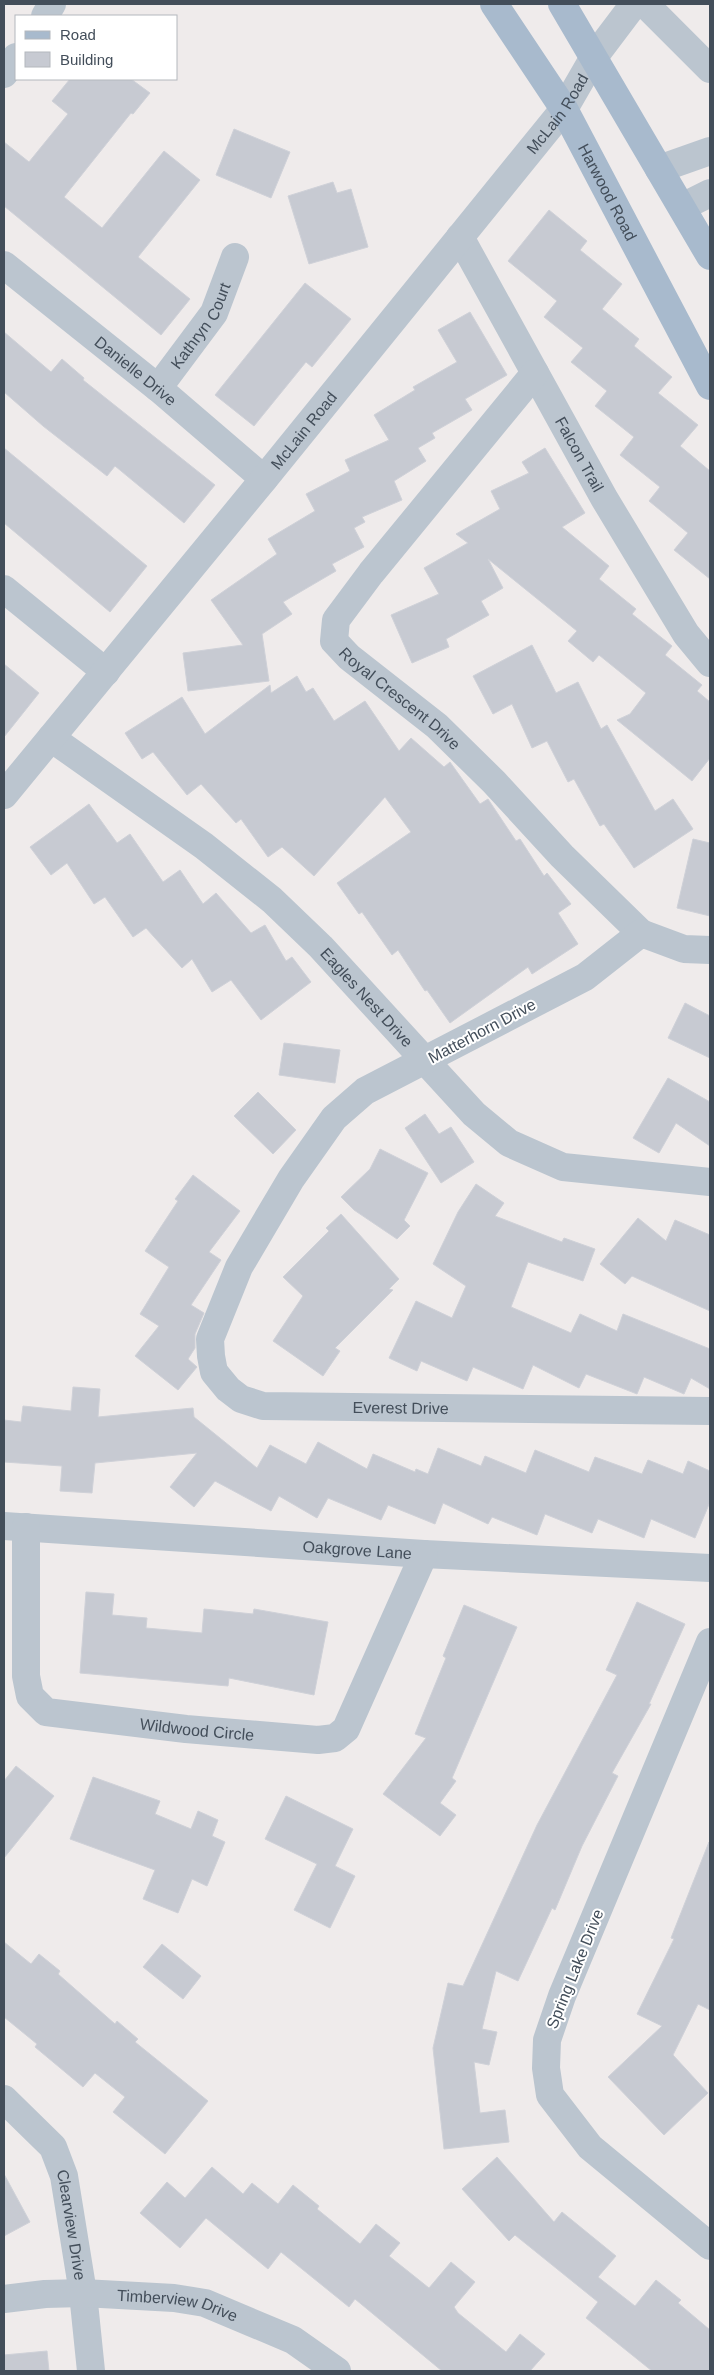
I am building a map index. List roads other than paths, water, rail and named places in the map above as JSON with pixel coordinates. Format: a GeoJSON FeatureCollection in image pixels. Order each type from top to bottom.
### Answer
{"type":"FeatureCollection","features":[{"type":"Feature","properties":{"kind":"main road","name":"Harwood Road"},"geometry":{"type":"LineString","coordinates":[[494,4],[564,109],[710,386]]}},
{"type":"Feature","properties":{"kind":"main road"},"geometry":{"type":"LineString","coordinates":[[562,4],[710,256]]}},
{"type":"Feature","properties":{"kind":"street"},"geometry":{"type":"LineString","coordinates":[[46,15],[52,4]]}},
{"type":"Feature","properties":{"kind":"street","name":"McLain Road"},"geometry":{"type":"LineString","coordinates":[[4,795],[264,480],[564,109],[594,57],[634,4]]}},
{"type":"Feature","properties":{"kind":"street"},"geometry":{"type":"LineString","coordinates":[[644,4],[710,69]]}},
{"type":"Feature","properties":{"kind":"street"},"geometry":{"type":"LineString","coordinates":[[4,74],[15,58]]}},
{"type":"Feature","properties":{"kind":"street"},"geometry":{"type":"LineString","coordinates":[[660,169],[710,151]]}},
{"type":"Feature","properties":{"kind":"street"},"geometry":{"type":"LineString","coordinates":[[682,207],[710,193]]}},
{"type":"Feature","properties":{"kind":"street","name":"Falcon Trail"},"geometry":{"type":"LineString","coordinates":[[460,237],[604,498],[686,634],[710,663]]}},
{"type":"Feature","properties":{"kind":"street","name":"Kathryn Court"},"geometry":{"type":"LineString","coordinates":[[158,388],[214,313],[235,257]]}},
{"type":"Feature","properties":{"kind":"street","name":"Danielle Drive"},"geometry":{"type":"LineString","coordinates":[[4,266],[158,388],[264,480]]}},
{"type":"Feature","properties":{"kind":"street","name":"Royal Crescent Drive"},"geometry":{"type":"LineString","coordinates":[[534,372],[336,620],[334,641],[350,657],[437,726],[494,782],[562,856],[641,932]]}},
{"type":"Feature","properties":{"kind":"street"},"geometry":{"type":"LineString","coordinates":[[4,589],[106,672]]}},
{"type":"Feature","properties":{"kind":"street","name":"Eagles Nest Drive"},"geometry":{"type":"LineString","coordinates":[[51,738],[204,846],[272,900],[321,947],[424,1062],[474,1114],[509,1142],[563,1167],[710,1182]]}},
{"type":"Feature","properties":{"kind":"street"},"geometry":{"type":"LineString","coordinates":[[641,932],[684,949],[710,950]]}},
{"type":"Feature","properties":{"kind":"street","name":"Matterhorn Drive"},"geometry":{"type":"LineString","coordinates":[[239,1267],[291,1179],[334,1118],[365,1091],[386,1078],[424,1062],[585,977],[641,932]]}},
{"type":"Feature","properties":{"kind":"street","name":"Everest Drive"},"geometry":{"type":"LineString","coordinates":[[239,1267],[210,1339],[210,1356],[214,1372],[228,1389],[241,1399],[263,1406],[710,1411]]}},
{"type":"Feature","properties":{"kind":"street","name":"Wildwood Circle"},"geometry":{"type":"LineString","coordinates":[[15,1527],[26,1676],[30,1696],[46,1712],[186,1729],[318,1740],[335,1738],[346,1729],[424,1554]]}},
{"type":"Feature","properties":{"kind":"street","name":"Oakgrove Lane"},"geometry":{"type":"LineString","coordinates":[[15,1527],[424,1554],[710,1568]]}},
{"type":"Feature","properties":{"kind":"street","name":"Spring Lake Drive"},"geometry":{"type":"LineString","coordinates":[[710,1642],[562,1996],[547,2040],[546,2068],[550,2095],[590,2147],[710,2246]]}},
{"type":"Feature","properties":{"kind":"street","name":"Clearview Drive"},"geometry":{"type":"LineString","coordinates":[[4,2100],[53,2147],[64,2176],[83,2292],[91,2371]]}},
{"type":"Feature","properties":{"kind":"street","name":"Timberview Drive"},"geometry":{"type":"LineString","coordinates":[[4,2299],[83,2292],[174,2298],[205,2303],[293,2340],[337,2371]]}}]}
